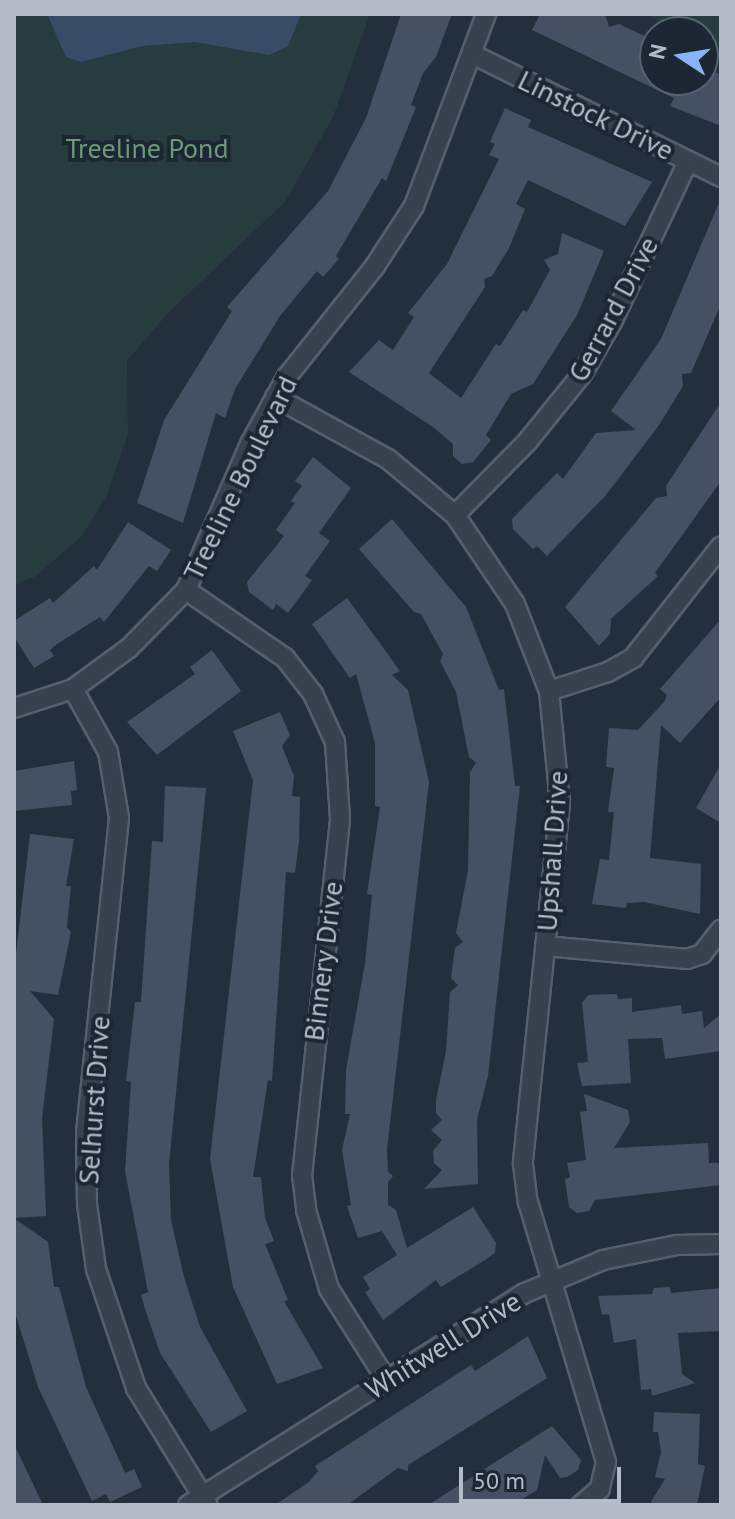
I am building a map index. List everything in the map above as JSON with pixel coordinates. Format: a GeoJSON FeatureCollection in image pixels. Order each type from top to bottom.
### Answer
{"type":"FeatureCollection","features":[{"type":"Feature","properties":{"kind":"street","name":"Treeline Boulevard"},"geometry":{"type":"LineString","coordinates":[[14,708],[73,689],[153,627],[186,590],[275,397],[319,330],[402,226],[486,14]]}},
{"type":"Feature","properties":{"kind":"street","name":"Linstock Drive"},"geometry":{"type":"LineString","coordinates":[[472,54],[721,177]]}},
{"type":"Feature","properties":{"kind":"street","name":"Gerrard Drive"},"geometry":{"type":"LineString","coordinates":[[455,515],[527,442],[582,374],[624,300],[688,161]]}},
{"type":"Feature","properties":{"kind":"street","name":"Upshall Drive"},"geometry":{"type":"LineString","coordinates":[[275,397],[369,447],[455,515],[515,604],[549,691],[560,803],[523,1164],[528,1202],[606,1462],[600,1489],[581,1505]]}},
{"type":"Feature","properties":{"kind":"street"},"geometry":{"type":"LineString","coordinates":[[549,691],[608,672],[633,658],[721,546]]}},
{"type":"Feature","properties":{"kind":"street","name":"Binnery Drive"},"geometry":{"type":"LineString","coordinates":[[186,590],[285,658],[313,694],[335,742],[340,820],[302,1175],[306,1210],[329,1289],[386,1379]]}},
{"type":"Feature","properties":{"kind":"street","name":"Selhurst Drive"},"geometry":{"type":"LineString","coordinates":[[73,689],[108,752],[119,818],[86,1133],[92,1243],[112,1326],[136,1388],[199,1502]]}},
{"type":"Feature","properties":{"kind":"street"},"geometry":{"type":"LineString","coordinates":[[545,946],[678,960],[702,954],[721,930]]}},
{"type":"Feature","properties":{"kind":"street","name":"Whitwell Drive"},"geometry":{"type":"LineString","coordinates":[[199,1502],[386,1379],[551,1281],[629,1254],[721,1244]]}},
{"type":"Feature","properties":{"kind":"green space","name":"Treeline Pond"},"geometry":{"type":"Polygon","coordinates":[[[14,14],[370,14],[333,117],[285,202],[169,312],[127,361],[128,434],[106,497],[82,536],[36,576],[14,585],[14,14]]]}},
{"type":"Feature","properties":{"kind":"green space"},"geometry":{"type":"Polygon","coordinates":[[[645,14],[721,14],[721,52],[719,16],[645,14]]]}},
{"type":"Feature","properties":{"kind":"water"},"geometry":{"type":"Polygon","coordinates":[[[47,14],[301,14],[288,46],[269,55],[195,42],[142,46],[81,62],[66,57],[47,14]]]}},
{"type":"Feature","properties":{"kind":"building"},"geometry":{"type":"Polygon","coordinates":[[[401,14],[452,14],[436,57],[423,73],[411,105],[416,107],[386,181],[382,178],[336,256],[339,259],[323,277],[317,271],[280,316],[235,389],[225,418],[216,413],[183,523],[137,503],[164,420],[232,311],[227,307],[328,191],[366,118],[401,14]]]}},
{"type":"Feature","properties":{"kind":"building"},"geometry":{"type":"Polygon","coordinates":[[[540,14],[605,14],[609,27],[619,24],[639,33],[639,81],[532,30],[540,14]]]}},
{"type":"Feature","properties":{"kind":"building"},"geometry":{"type":"Polygon","coordinates":[[[721,75],[721,126],[670,106],[674,98],[670,96],[719,96],[721,75]]]}},
{"type":"Feature","properties":{"kind":"building"},"geometry":{"type":"Polygon","coordinates":[[[505,108],[531,120],[528,127],[652,182],[625,226],[528,180],[516,204],[525,209],[509,248],[492,276],[484,279],[485,287],[429,373],[461,398],[496,344],[500,346],[523,310],[527,312],[550,270],[544,260],[558,254],[562,233],[604,251],[577,315],[533,384],[511,394],[486,435],[491,440],[473,462],[462,464],[453,456],[453,444],[433,427],[349,372],[379,340],[393,350],[414,317],[408,313],[447,264],[499,159],[489,155],[495,144],[490,142],[505,108]]]}},
{"type":"Feature","properties":{"kind":"building"},"geometry":{"type":"Polygon","coordinates":[[[721,198],[721,304],[691,373],[682,374],[683,386],[659,425],[606,495],[547,556],[537,546],[533,549],[513,529],[512,519],[557,473],[563,479],[596,433],[636,430],[611,411],[661,339],[721,198]]]}},
{"type":"Feature","properties":{"kind":"building"},"geometry":{"type":"Polygon","coordinates":[[[721,402],[721,481],[655,573],[658,576],[611,619],[610,634],[599,646],[565,607],[656,498],[667,496],[666,486],[721,402]]]}},
{"type":"Feature","properties":{"kind":"building"},"geometry":{"type":"Polygon","coordinates":[[[313,457],[351,488],[319,533],[330,541],[305,576],[312,580],[288,613],[276,604],[273,610],[249,592],[247,582],[284,536],[276,530],[295,503],[291,501],[302,486],[295,481],[313,457]]]}},
{"type":"Feature","properties":{"kind":"building"},"geometry":{"type":"Polygon","coordinates":[[[392,519],[466,607],[499,690],[504,689],[515,786],[520,786],[488,1076],[477,1119],[478,1184],[424,1189],[442,1170],[434,1163],[433,1151],[442,1140],[431,1130],[442,1120],[436,1113],[436,1100],[446,1051],[450,992],[458,985],[451,978],[455,948],[463,942],[456,933],[468,870],[470,772],[476,763],[469,757],[456,692],[440,661],[443,654],[421,614],[414,612],[359,549],[392,519]]]}},
{"type":"Feature","properties":{"kind":"building"},"geometry":{"type":"Polygon","coordinates":[[[128,522],[171,550],[157,571],[149,566],[104,622],[100,617],[57,644],[50,650],[54,656],[34,668],[14,637],[14,621],[50,598],[53,603],[94,566],[97,570],[128,522]]]}},
{"type":"Feature","properties":{"kind":"building"},"geometry":{"type":"Polygon","coordinates":[[[347,598],[400,671],[392,675],[408,690],[429,782],[387,1150],[388,1172],[393,1176],[388,1182],[388,1205],[396,1210],[407,1248],[473,1207],[496,1243],[495,1253],[485,1260],[441,1287],[436,1280],[383,1320],[365,1292],[370,1289],[363,1277],[397,1255],[382,1231],[358,1238],[347,1206],[351,1205],[342,1150],[350,1114],[345,1114],[346,1070],[365,963],[372,895],[367,894],[380,807],[375,806],[375,743],[356,674],[350,678],[312,624],[347,598]]]}},
{"type":"Feature","properties":{"kind":"building"},"geometry":{"type":"Polygon","coordinates":[[[721,619],[721,697],[680,743],[661,725],[650,858],[701,864],[700,914],[644,902],[627,903],[626,908],[592,904],[600,859],[609,860],[614,812],[608,812],[614,768],[606,767],[609,728],[638,730],[664,702],[667,695],[660,689],[721,619]]]}},
{"type":"Feature","properties":{"kind":"building"},"geometry":{"type":"Polygon","coordinates":[[[212,650],[241,691],[157,755],[127,722],[195,674],[190,667],[212,650]]]}},
{"type":"Feature","properties":{"kind":"building"},"geometry":{"type":"Polygon","coordinates":[[[280,712],[290,735],[282,746],[294,776],[292,796],[300,797],[299,841],[295,873],[286,872],[272,1081],[268,1080],[253,1177],[261,1177],[265,1218],[274,1241],[265,1244],[288,1300],[284,1301],[323,1368],[277,1384],[233,1287],[210,1159],[253,780],[233,731],[280,712]]]}},
{"type":"Feature","properties":{"kind":"building"},"geometry":{"type":"Polygon","coordinates":[[[74,761],[77,790],[71,791],[72,805],[14,811],[14,771],[74,761]]]}},
{"type":"Feature","properties":{"kind":"building"},"geometry":{"type":"Polygon","coordinates":[[[721,764],[721,823],[696,808],[721,764]]]}},
{"type":"Feature","properties":{"kind":"building"},"geometry":{"type":"Polygon","coordinates":[[[165,786],[206,788],[169,1164],[171,1220],[184,1277],[200,1327],[247,1411],[211,1432],[160,1353],[145,1309],[141,1295],[148,1292],[125,1171],[131,1082],[126,1081],[135,1002],[141,1002],[152,841],[163,842],[165,786]]]}},
{"type":"Feature","properties":{"kind":"building"},"geometry":{"type":"Polygon","coordinates":[[[30,834],[74,839],[66,886],[71,886],[67,927],[71,932],[58,995],[30,991],[54,1019],[42,1118],[46,1216],[14,1218],[14,971],[30,834]]]}},
{"type":"Feature","properties":{"kind":"building"},"geometry":{"type":"Polygon","coordinates":[[[617,994],[618,999],[632,998],[632,1012],[681,1005],[682,1014],[702,1011],[704,1028],[721,1014],[721,1051],[665,1059],[662,1038],[628,1039],[631,1083],[582,1086],[577,1063],[588,1062],[582,1003],[588,995],[617,994]]]}},
{"type":"Feature","properties":{"kind":"building"},"geometry":{"type":"Polygon","coordinates":[[[584,1094],[628,1110],[630,1122],[614,1148],[708,1143],[709,1163],[721,1163],[721,1185],[595,1200],[589,1211],[577,1213],[569,1207],[565,1179],[570,1177],[567,1163],[586,1160],[580,1112],[587,1111],[584,1094]]]}},
{"type":"Feature","properties":{"kind":"building"},"geometry":{"type":"Polygon","coordinates":[[[14,1218],[48,1242],[54,1287],[59,1287],[86,1387],[125,1473],[134,1469],[142,1487],[110,1502],[106,1494],[92,1501],[38,1387],[14,1309],[14,1218]]]}},
{"type":"Feature","properties":{"kind":"building"},"geometry":{"type":"Polygon","coordinates":[[[670,1287],[671,1293],[721,1288],[721,1331],[678,1333],[682,1374],[695,1383],[652,1396],[651,1389],[641,1390],[636,1339],[614,1343],[609,1314],[602,1315],[598,1296],[652,1294],[654,1288],[670,1287]]]}},
{"type":"Feature","properties":{"kind":"building"},"geometry":{"type":"Polygon","coordinates":[[[528,1336],[547,1378],[408,1465],[408,1471],[398,1468],[347,1505],[275,1505],[309,1482],[318,1471],[315,1466],[471,1365],[475,1371],[528,1336]]]}},
{"type":"Feature","properties":{"kind":"building"},"geometry":{"type":"Polygon","coordinates":[[[654,1412],[700,1414],[698,1464],[705,1466],[697,1505],[649,1505],[665,1479],[655,1477],[661,1452],[658,1432],[653,1432],[654,1412]]]}},
{"type":"Feature","properties":{"kind":"building"},"geometry":{"type":"Polygon","coordinates":[[[552,1426],[581,1460],[578,1470],[560,1478],[545,1455],[537,1490],[513,1505],[428,1505],[552,1426]]]}},
{"type":"Feature","properties":{"kind":"building"},"geometry":{"type":"Polygon","coordinates":[[[14,1444],[43,1505],[14,1505],[14,1444]]]}}]}
